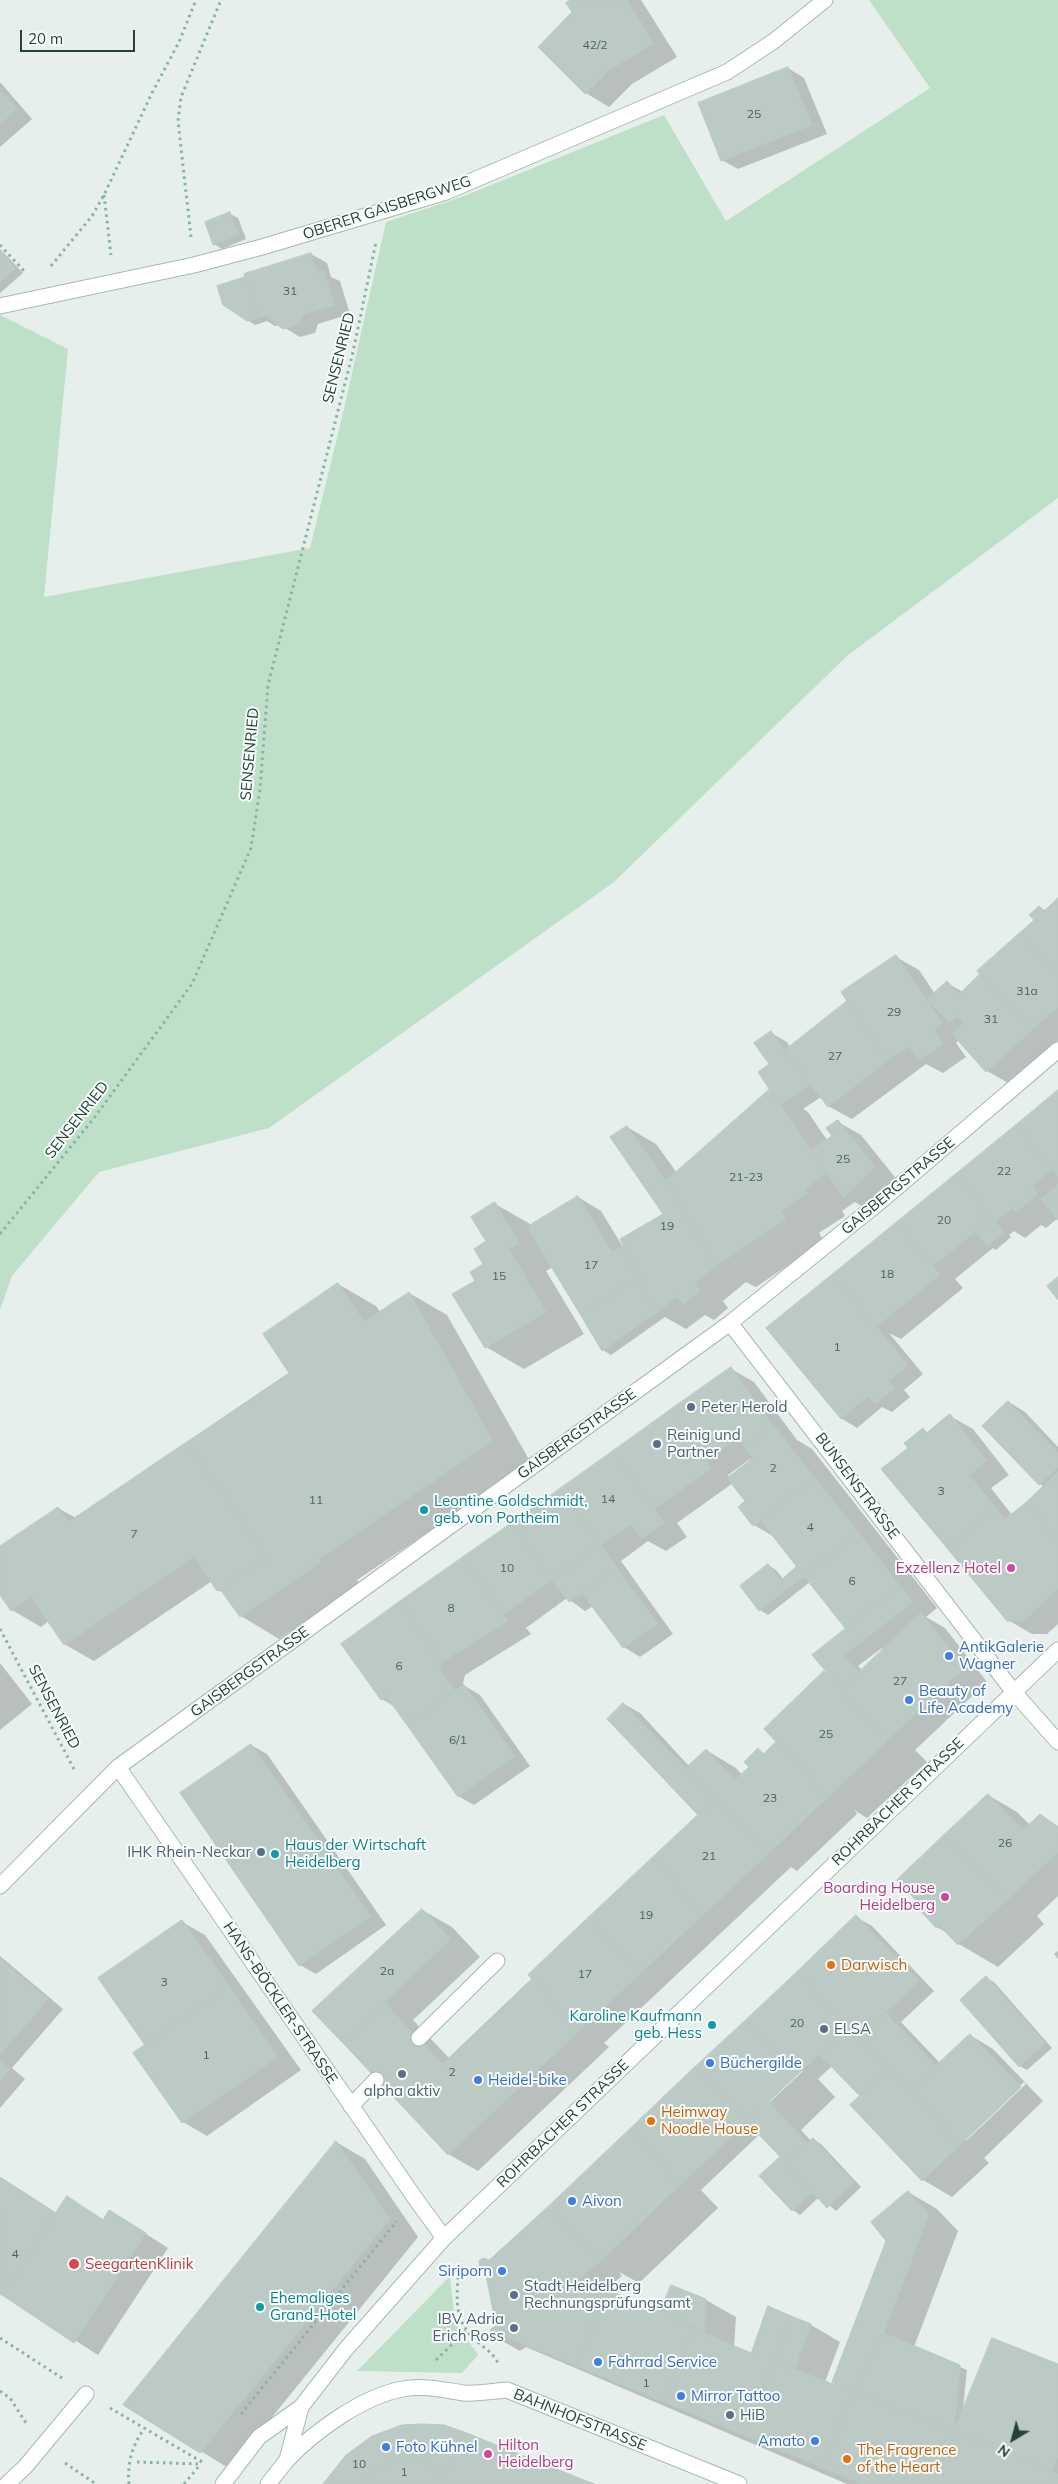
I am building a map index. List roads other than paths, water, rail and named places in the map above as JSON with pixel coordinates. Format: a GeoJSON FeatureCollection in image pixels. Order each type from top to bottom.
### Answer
{"type":"FeatureCollection","features":[{"type":"Feature","properties":{"kind":"street","name":"OBERER GAISBERGWEG"},"geometry":{"type":"LineString","coordinates":[[0,306],[194,265],[446,192],[726,72],[774,41],[825,0]]}},
{"type":"Feature","properties":{"kind":"street","name":"GAISBERGSTRASSE"},"geometry":{"type":"LineString","coordinates":[[0,1886],[118,1767],[730,1323],[881,1201],[1058,1050]]}},
{"type":"Feature","properties":{"kind":"street","name":"BUNSENSTRASSE"},"geometry":{"type":"LineString","coordinates":[[730,1323],[1013,1691],[1058,1742]]}},
{"type":"Feature","properties":{"kind":"street","name":"ROHRBACHER STRASSE"},"geometry":{"type":"LineString","coordinates":[[223,2484],[259,2437],[301,2408],[346,2349],[449,2234],[1013,1691],[1058,1650]]}},
{"type":"Feature","properties":{"kind":"street","name":"HANS-BÖCKLER-STRASSE"},"geometry":{"type":"LineString","coordinates":[[118,1767],[415,2198],[449,2234]]}},
{"type":"Feature","properties":{"kind":"street"},"geometry":{"type":"LineString","coordinates":[[418,2038],[497,1961]]}},
{"type":"Feature","properties":{"kind":"street"},"geometry":{"type":"LineString","coordinates":[[350,2106],[376,2080]]}},
{"type":"Feature","properties":{"kind":"street","name":"BAHNHOFSTRASSE"},"geometry":{"type":"LineString","coordinates":[[287,2460],[323,2427],[378,2396],[404,2388],[431,2388],[467,2393],[506,2390],[739,2484]]}},
{"type":"Feature","properties":{"kind":"street"},"geometry":{"type":"LineString","coordinates":[[8,2484],[25,2467],[86,2394]]}},
{"type":"Feature","properties":{"kind":"street","name":"ROHRBACHER STRASSE"},"geometry":{"type":"LineString","coordinates":[[268,2484],[287,2460],[301,2408]]}},
{"type":"Feature","properties":{"kind":"place","name":"Peter Herold"},"geometry":{"type":"Point","coordinates":[691,1407]}},
{"type":"Feature","properties":{"kind":"place","name":"Reinig und Partner"},"geometry":{"type":"Point","coordinates":[657,1444]}},
{"type":"Feature","properties":{"kind":"place","name":"Leontine Goldschmidt, geb. von Portheim"},"geometry":{"type":"Point","coordinates":[424,1510]}},
{"type":"Feature","properties":{"kind":"place","name":"Exzellenz Hotel"},"geometry":{"type":"Point","coordinates":[1011,1568]}},
{"type":"Feature","properties":{"kind":"place","name":"AntikGalerie Wagner"},"geometry":{"type":"Point","coordinates":[949,1656]}},
{"type":"Feature","properties":{"kind":"place","name":"Beauty of Life Academy"},"geometry":{"type":"Point","coordinates":[909,1700]}},
{"type":"Feature","properties":{"kind":"place","name":"IHK Rhein-Neckar"},"geometry":{"type":"Point","coordinates":[261,1852]}},
{"type":"Feature","properties":{"kind":"place","name":"Haus der Wirtschaft Heidelberg"},"geometry":{"type":"Point","coordinates":[275,1854]}},
{"type":"Feature","properties":{"kind":"place","name":"Boarding House Heidelberg"},"geometry":{"type":"Point","coordinates":[945,1897]}},
{"type":"Feature","properties":{"kind":"place","name":"Darwisch"},"geometry":{"type":"Point","coordinates":[831,1965]}},
{"type":"Feature","properties":{"kind":"place","name":"Karoline Kaufmann geb. Hess"},"geometry":{"type":"Point","coordinates":[712,2025]}},
{"type":"Feature","properties":{"kind":"place","name":"ELSA"},"geometry":{"type":"Point","coordinates":[824,2029]}},
{"type":"Feature","properties":{"kind":"place","name":"Büchergilde"},"geometry":{"type":"Point","coordinates":[710,2063]}},
{"type":"Feature","properties":{"kind":"place","name":"alpha aktiv"},"geometry":{"type":"Point","coordinates":[402,2074]}},
{"type":"Feature","properties":{"kind":"place","name":"Heidel-bike"},"geometry":{"type":"Point","coordinates":[478,2080]}},
{"type":"Feature","properties":{"kind":"place","name":"Heimway Noodle House"},"geometry":{"type":"Point","coordinates":[651,2121]}},
{"type":"Feature","properties":{"kind":"place","name":"Aivon"},"geometry":{"type":"Point","coordinates":[572,2201]}},
{"type":"Feature","properties":{"kind":"place","name":"SeegartenKlinik"},"geometry":{"type":"Point","coordinates":[74,2264]}},
{"type":"Feature","properties":{"kind":"place","name":"Siriporn"},"geometry":{"type":"Point","coordinates":[502,2271]}},
{"type":"Feature","properties":{"kind":"place","name":"Stadt Heidelberg Rechnungsprüfungsamt"},"geometry":{"type":"Point","coordinates":[514,2295]}},
{"type":"Feature","properties":{"kind":"place","name":"Ehemaliges Grand-Hotel"},"geometry":{"type":"Point","coordinates":[260,2307]}},
{"type":"Feature","properties":{"kind":"place","name":"IBV Adria Erich Ross"},"geometry":{"type":"Point","coordinates":[514,2328]}},
{"type":"Feature","properties":{"kind":"place","name":"Fahrrad Service"},"geometry":{"type":"Point","coordinates":[598,2362]}},
{"type":"Feature","properties":{"kind":"place","name":"Mirror Tattoo"},"geometry":{"type":"Point","coordinates":[681,2396]}},
{"type":"Feature","properties":{"kind":"place","name":"HiB"},"geometry":{"type":"Point","coordinates":[730,2415]}},
{"type":"Feature","properties":{"kind":"place","name":"Amato"},"geometry":{"type":"Point","coordinates":[815,2441]}},
{"type":"Feature","properties":{"kind":"place","name":"Foto Kühnel"},"geometry":{"type":"Point","coordinates":[386,2447]}},
{"type":"Feature","properties":{"kind":"place","name":"Hilton Heidelberg"},"geometry":{"type":"Point","coordinates":[488,2454]}},
{"type":"Feature","properties":{"kind":"place","name":"The Fragrence of the Heart"},"geometry":{"type":"Point","coordinates":[847,2459]}}]}
